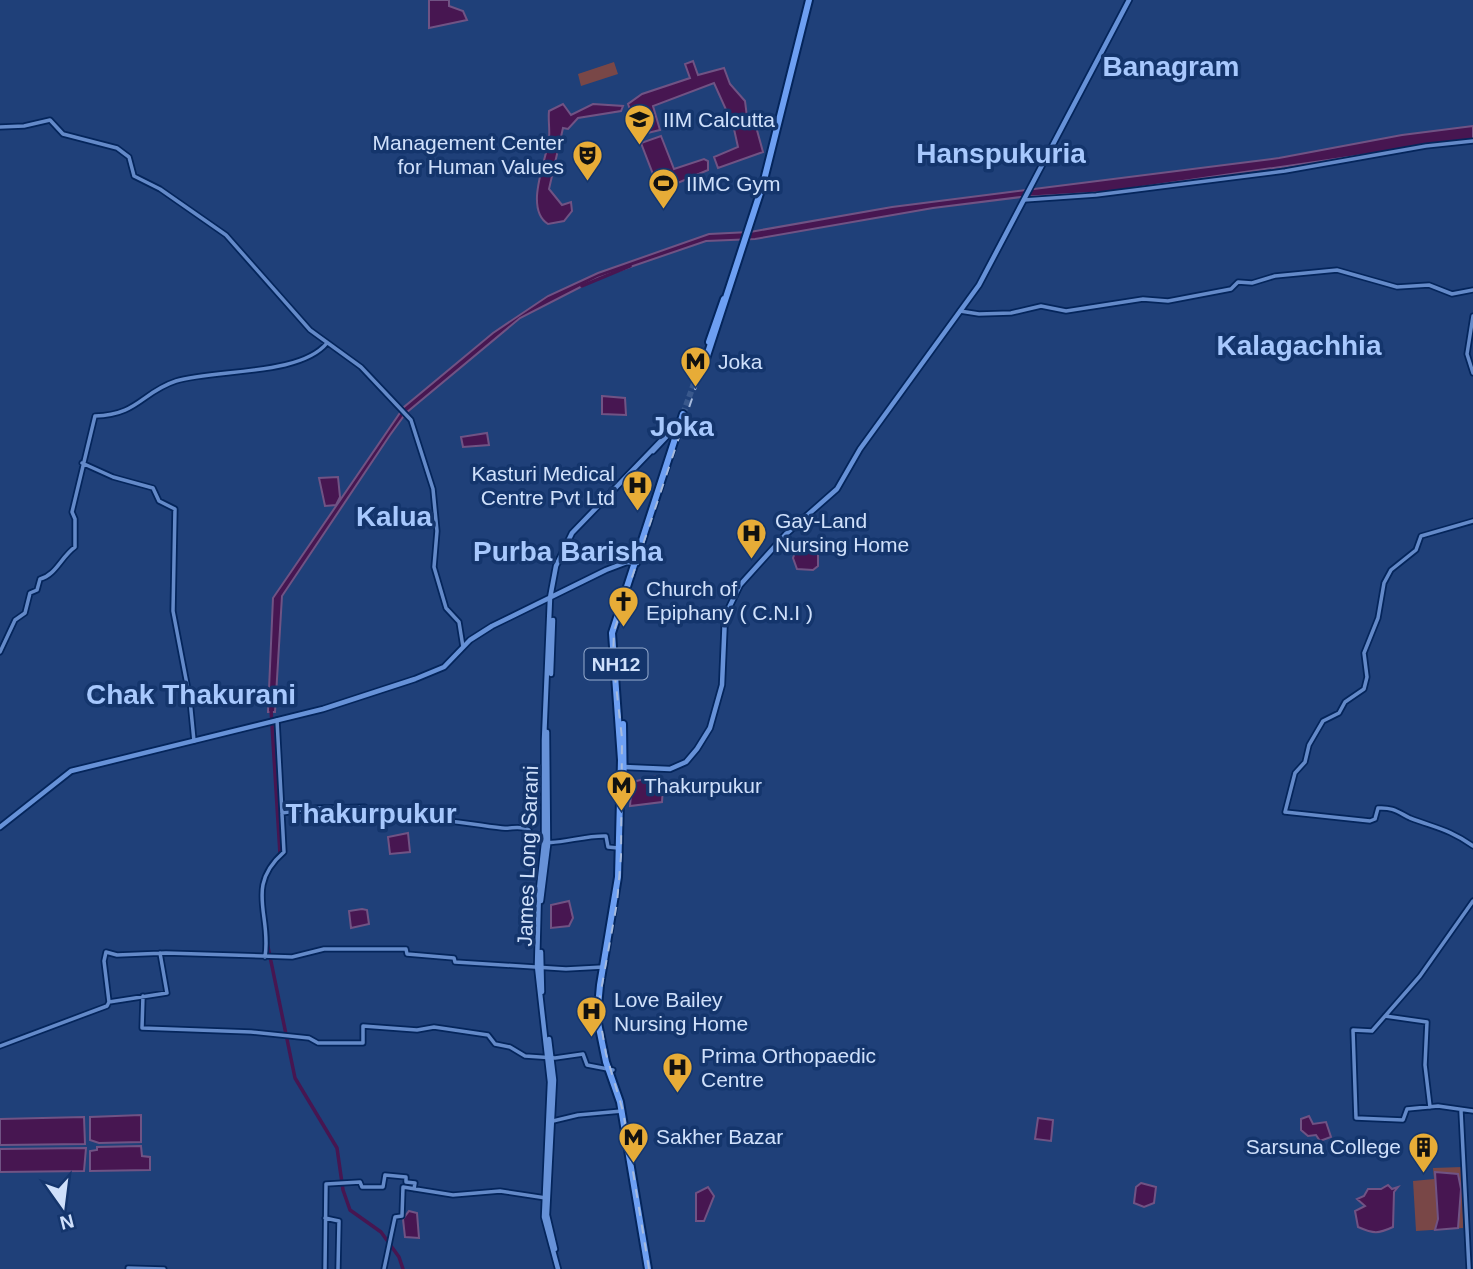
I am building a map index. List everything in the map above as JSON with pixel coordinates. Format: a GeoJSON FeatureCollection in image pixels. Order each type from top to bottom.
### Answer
{"type":"FeatureCollection","features":[{"type":"Feature","properties":{"kind":"highway"},"geometry":{"type":"LineString","coordinates":[[702,364],[728,291],[781,118],[809,0]]}},
{"type":"Feature","properties":{"kind":"highway","name":"NH12"},"geometry":{"type":"LineString","coordinates":[[649,1269],[622,1100],[611,1070],[600,1013],[602,985],[615,919],[621,836],[623,767],[614,650],[618,621],[635,563],[683,418]]}},
{"type":"Feature","properties":{"kind":"highway","name":"NH12"},"geometry":{"type":"LineString","coordinates":[[621,836],[618,848],[615,919],[603,967],[597,1018],[632,1157]]}},
{"type":"Feature","properties":{"kind":"main road"},"geometry":{"type":"LineString","coordinates":[[623,767],[670,769],[686,762],[697,749],[709,728],[722,685],[724,621],[740,585],[786,534],[837,489],[860,449],[979,285],[1129,0]]}},
{"type":"Feature","properties":{"kind":"main road"},"geometry":{"type":"LineString","coordinates":[[552,598],[556,566],[572,533],[683,418]]}},
{"type":"Feature","properties":{"kind":"main road","name":"James Long Sarani"},"geometry":{"type":"LineString","coordinates":[[559,1269],[549,1227],[547,1198],[554,1080],[539,967],[540,909],[546,843],[552,598],[557,572],[575,534],[670,433],[678,434]]}},
{"type":"Feature","properties":{"kind":"main road"},"geometry":{"type":"LineString","coordinates":[[0,827],[66,773],[343,704],[415,679],[444,667],[483,630],[606,570],[635,563]]}},
{"type":"Feature","properties":{"kind":"main road"},"geometry":{"type":"LineString","coordinates":[[549,1155],[550,1058]]}},
{"type":"Feature","properties":{"kind":"street"},"geometry":{"type":"LineString","coordinates":[[0,127],[24,126],[49,120],[62,134],[117,148],[129,157],[134,176],[160,189],[226,235],[252,261],[279,298],[327,343],[361,367],[405,412],[415,428],[433,489],[437,531],[433,557],[435,573],[446,608],[459,621],[463,647]]}},
{"type":"Feature","properties":{"kind":"street"},"geometry":{"type":"LineString","coordinates":[[1024,199],[1096,195],[1284,171],[1426,145],[1473,141]]}},
{"type":"Feature","properties":{"kind":"street"},"geometry":{"type":"LineString","coordinates":[[960,311],[982,314],[1013,313],[1041,306],[1066,311],[1143,299],[1166,301],[1231,289],[1238,282],[1252,284],[1275,276],[1337,270],[1397,287],[1429,285],[1450,294],[1473,290]]}},
{"type":"Feature","properties":{"kind":"street"},"geometry":{"type":"LineString","coordinates":[[1473,316],[1467,354],[1473,373]]}},
{"type":"Feature","properties":{"kind":"street"},"geometry":{"type":"LineString","coordinates":[[0,652],[15,620],[25,613],[30,593],[37,590],[38,581],[49,576],[64,555],[75,547],[75,519],[72,513],[95,416],[113,415],[132,409],[160,387],[176,380],[312,358],[327,343]]}},
{"type":"Feature","properties":{"kind":"street"},"geometry":{"type":"LineString","coordinates":[[82,463],[113,477],[153,488],[155,497],[175,509],[173,611],[190,699],[194,741]]}},
{"type":"Feature","properties":{"kind":"street"},"geometry":{"type":"LineString","coordinates":[[1473,521],[1421,536],[1416,550],[1390,572],[1383,586],[1378,618],[1364,653],[1367,677],[1364,689],[1345,702],[1339,713],[1327,717],[1322,723],[1308,745],[1305,762],[1295,773],[1284,812],[1370,821],[1375,819],[1377,809],[1391,808],[1449,830],[1473,846]]}},
{"type":"Feature","properties":{"kind":"street"},"geometry":{"type":"LineString","coordinates":[[268,957],[260,888],[273,864],[284,852],[273,721]]}},
{"type":"Feature","properties":{"kind":"street"},"geometry":{"type":"LineString","coordinates":[[282,813],[316,808],[365,807],[369,813],[397,813],[400,817],[440,819],[504,828],[523,827],[528,828],[532,841],[546,843],[579,836],[604,836],[608,847],[618,848]]}},
{"type":"Feature","properties":{"kind":"street"},"geometry":{"type":"LineString","coordinates":[[1473,901],[1420,976],[1385,1016],[1371,1031],[1352,1031],[1356,1118],[1401,1121],[1405,1120],[1408,1109],[1430,1107],[1473,1111]]}},
{"type":"Feature","properties":{"kind":"street"},"geometry":{"type":"LineString","coordinates":[[0,1046],[107,1006],[109,1002],[105,952],[268,957],[302,956],[324,949],[388,948],[406,949],[408,954],[454,958],[455,962],[539,967],[603,967]]}},
{"type":"Feature","properties":{"kind":"street"},"geometry":{"type":"LineString","coordinates":[[109,1002],[168,992],[160,953]]}},
{"type":"Feature","properties":{"kind":"street"},"geometry":{"type":"LineString","coordinates":[[142,996],[142,1028],[286,1035],[316,1040],[318,1043],[363,1043],[363,1026],[417,1030],[433,1027],[488,1035],[495,1044],[514,1049],[521,1055],[550,1058],[583,1054],[586,1065],[611,1070]]}},
{"type":"Feature","properties":{"kind":"street"},"geometry":{"type":"LineString","coordinates":[[1385,1016],[1427,1023],[1425,1065],[1430,1107]]}},
{"type":"Feature","properties":{"kind":"street"},"geometry":{"type":"LineString","coordinates":[[553,1121],[578,1115],[622,1111]]}},
{"type":"Feature","properties":{"kind":"street"},"geometry":{"type":"LineString","coordinates":[[1461,1111],[1469,1269]]}},
{"type":"Feature","properties":{"kind":"street"},"geometry":{"type":"LineString","coordinates":[[325,1269],[326,1185],[342,1181],[360,1181],[362,1187],[383,1187],[385,1175],[406,1178],[407,1182],[415,1183],[414,1189]]}},
{"type":"Feature","properties":{"kind":"street"},"geometry":{"type":"LineString","coordinates":[[384,1269],[395,1217],[402,1216],[402,1188],[453,1195],[500,1191],[547,1198]]}},
{"type":"Feature","properties":{"kind":"street"},"geometry":{"type":"LineString","coordinates":[[324,1218],[340,1221],[338,1269]]}},
{"type":"Feature","properties":{"kind":"street"},"geometry":{"type":"LineString","coordinates":[[128,1269],[164,1269]]}},
{"type":"Feature","properties":{"kind":"shaded area"},"geometry":{"type":"Polygon","coordinates":[[[429,0],[449,0],[449,6],[463,11],[467,20],[429,28],[429,0]]]}},
{"type":"Feature","properties":{"kind":"shaded area"},"geometry":{"type":"Polygon","coordinates":[[[693,61],[698,75],[724,68],[730,84],[745,101],[747,117],[732,123],[714,83],[653,106],[660,130],[639,135],[628,104],[642,94],[690,78],[685,64],[693,61]]]}},
{"type":"Feature","properties":{"kind":"shaded area"},"geometry":{"type":"Polygon","coordinates":[[[614,62],[618,74],[581,86],[578,74],[614,62]]]}},
{"type":"Feature","properties":{"kind":"shaded area"},"geometry":{"type":"Polygon","coordinates":[[[563,104],[571,115],[593,104],[623,106],[621,111],[578,118],[568,129],[563,128],[549,189],[562,205],[571,202],[572,211],[564,221],[548,224],[541,217],[537,196],[549,139],[549,111],[563,104]]]}},
{"type":"Feature","properties":{"kind":"shaded area"},"geometry":{"type":"Polygon","coordinates":[[[755,123],[763,152],[718,168],[714,157],[738,147],[734,129],[755,123]]]}},
{"type":"Feature","properties":{"kind":"shaded area"},"geometry":{"type":"Polygon","coordinates":[[[1473,126],[1473,139],[1107,192],[1021,197],[933,208],[755,239],[706,241],[598,278],[520,318],[406,413],[282,596],[275,712],[268,712],[273,598],[404,407],[493,333],[548,296],[598,273],[709,234],[750,232],[892,207],[1279,158],[1402,135],[1473,126]]]}},
{"type":"Feature","properties":{"kind":"shaded area"},"geometry":{"type":"Polygon","coordinates":[[[661,136],[674,169],[704,159],[708,161],[708,170],[666,188],[658,187],[641,143],[661,136]]]}},
{"type":"Feature","properties":{"kind":"shaded area"},"geometry":{"type":"Polygon","coordinates":[[[602,396],[625,398],[626,415],[602,414],[602,396]]]}},
{"type":"Feature","properties":{"kind":"shaded area"},"geometry":{"type":"Polygon","coordinates":[[[487,433],[489,445],[463,447],[461,437],[487,433]]]}},
{"type":"Feature","properties":{"kind":"shaded area"},"geometry":{"type":"Polygon","coordinates":[[[338,477],[340,497],[336,505],[325,506],[319,478],[338,477]]]}},
{"type":"Feature","properties":{"kind":"shaded area"},"geometry":{"type":"Polygon","coordinates":[[[799,542],[818,543],[818,566],[813,570],[797,569],[793,558],[799,542]]]}},
{"type":"Feature","properties":{"kind":"shaded area"},"geometry":{"type":"Polygon","coordinates":[[[657,776],[659,785],[663,786],[662,802],[630,806],[632,782],[657,776]]]}},
{"type":"Feature","properties":{"kind":"shaded area"},"geometry":{"type":"Polygon","coordinates":[[[408,833],[410,852],[390,854],[388,837],[408,833]]]}},
{"type":"Feature","properties":{"kind":"shaded area"},"geometry":{"type":"Polygon","coordinates":[[[569,901],[573,918],[569,926],[551,928],[551,905],[569,901]]]}},
{"type":"Feature","properties":{"kind":"shaded area"},"geometry":{"type":"Polygon","coordinates":[[[367,910],[369,924],[351,928],[349,911],[367,910]]]}},
{"type":"Feature","properties":{"kind":"shaded area"},"geometry":{"type":"Polygon","coordinates":[[[141,1115],[141,1142],[99,1143],[90,1140],[90,1117],[141,1115]]]}},
{"type":"Feature","properties":{"kind":"shaded area"},"geometry":{"type":"Polygon","coordinates":[[[1309,1116],[1313,1124],[1326,1122],[1331,1137],[1320,1141],[1316,1135],[1308,1136],[1301,1130],[1301,1119],[1309,1116]]]}},
{"type":"Feature","properties":{"kind":"shaded area"},"geometry":{"type":"Polygon","coordinates":[[[84,1117],[85,1144],[0,1145],[0,1119],[84,1117]]]}},
{"type":"Feature","properties":{"kind":"shaded area"},"geometry":{"type":"Polygon","coordinates":[[[1038,1118],[1053,1120],[1051,1141],[1035,1139],[1038,1118]]]}},
{"type":"Feature","properties":{"kind":"shaded area"},"geometry":{"type":"Polygon","coordinates":[[[141,1146],[142,1156],[150,1157],[150,1170],[90,1171],[90,1151],[97,1150],[97,1147],[141,1146]]]}},
{"type":"Feature","properties":{"kind":"shaded area"},"geometry":{"type":"Polygon","coordinates":[[[86,1148],[84,1171],[0,1172],[0,1149],[86,1148]]]}},
{"type":"Feature","properties":{"kind":"shaded area"},"geometry":{"type":"Polygon","coordinates":[[[1462,1167],[1463,1228],[1416,1231],[1413,1181],[1434,1179],[1433,1168],[1462,1167]]]}},
{"type":"Feature","properties":{"kind":"shaded area"},"geometry":{"type":"Polygon","coordinates":[[[1435,1172],[1458,1174],[1461,1189],[1458,1228],[1435,1230],[1438,1219],[1435,1172]]]}},
{"type":"Feature","properties":{"kind":"shaded area"},"geometry":{"type":"Polygon","coordinates":[[[1141,1183],[1156,1187],[1154,1203],[1144,1207],[1134,1203],[1136,1187],[1141,1183]]]}},
{"type":"Feature","properties":{"kind":"shaded area"},"geometry":{"type":"Polygon","coordinates":[[[1388,1185],[1392,1189],[1398,1187],[1394,1192],[1393,1227],[1376,1232],[1358,1227],[1355,1211],[1365,1206],[1357,1199],[1364,1196],[1368,1189],[1381,1189],[1388,1185]]]}},
{"type":"Feature","properties":{"kind":"shaded area"},"geometry":{"type":"Polygon","coordinates":[[[708,1187],[714,1196],[704,1221],[696,1221],[696,1193],[708,1187]]]}},
{"type":"Feature","properties":{"kind":"shaded area"},"geometry":{"type":"Polygon","coordinates":[[[409,1211],[417,1213],[419,1238],[405,1237],[403,1219],[409,1211]]]}},
{"type":"Feature","properties":{"kind":"waterway"},"geometry":{"type":"LineString","coordinates":[[582,286],[630,266]]}},
{"type":"Feature","properties":{"kind":"waterway"},"geometry":{"type":"LineString","coordinates":[[271,709],[280,854],[277,858]]}},
{"type":"Feature","properties":{"kind":"waterway"},"geometry":{"type":"LineString","coordinates":[[267,942],[295,1078],[337,1148],[343,1190],[350,1210],[381,1232],[399,1257],[403,1269]]}},
{"type":"Feature","properties":{"kind":"tunnel"},"geometry":{"type":"LineString","coordinates":[[683,414],[701,364]]}},
{"type":"Feature","properties":{"kind":"railway"},"geometry":{"type":"LineString","coordinates":[[649,1269],[623,1111],[606,1054],[598,1007],[617,903],[621,856],[622,738],[613,659],[614,631],[704,363]]}},
{"type":"Feature","properties":{"kind":"place","name":"IIM Calcutta"},"geometry":{"type":"Point","coordinates":[640,147]}},
{"type":"Feature","properties":{"kind":"place","name":"Management Center for Human Values"},"geometry":{"type":"Point","coordinates":[587,182]}},
{"type":"Feature","properties":{"kind":"place","name":"IIMC Gym"},"geometry":{"type":"Point","coordinates":[663,211]}},
{"type":"Feature","properties":{"kind":"place","name":"Joka"},"geometry":{"type":"Point","coordinates":[695,389]}},
{"type":"Feature","properties":{"kind":"place","name":"Kasturi Medical Centre Pvt Ltd"},"geometry":{"type":"Point","coordinates":[638,513]}},
{"type":"Feature","properties":{"kind":"place","name":"Gay-Land Nursing Home"},"geometry":{"type":"Point","coordinates":[752,560]}},
{"type":"Feature","properties":{"kind":"place","name":"Church of Epiphany ( C.N.I )"},"geometry":{"type":"Point","coordinates":[623,628]}},
{"type":"Feature","properties":{"kind":"place","name":"Thakurpukur"},"geometry":{"type":"Point","coordinates":[621,813]}},
{"type":"Feature","properties":{"kind":"place","name":"Love Bailey Nursing Home"},"geometry":{"type":"Point","coordinates":[591,1039]}},
{"type":"Feature","properties":{"kind":"place","name":"Prima Orthopaedic Centre"},"geometry":{"type":"Point","coordinates":[678,1095]}},
{"type":"Feature","properties":{"kind":"place","name":"Sakher Bazar"},"geometry":{"type":"Point","coordinates":[633,1164]}},
{"type":"Feature","properties":{"kind":"place","name":"Sarsuna College"},"geometry":{"type":"Point","coordinates":[1424,1174]}},
{"type":"Feature","properties":{"kind":"district","name":"Banagram"},"geometry":{"type":"Point","coordinates":[1171,66]}},
{"type":"Feature","properties":{"kind":"district","name":"Hanspukuria"},"geometry":{"type":"Point","coordinates":[1001,153]}},
{"type":"Feature","properties":{"kind":"district","name":"Kalagachhia"},"geometry":{"type":"Point","coordinates":[1299,345]}},
{"type":"Feature","properties":{"kind":"district","name":"Joka"},"geometry":{"type":"Point","coordinates":[682,426]}},
{"type":"Feature","properties":{"kind":"district","name":"Kalua"},"geometry":{"type":"Point","coordinates":[394,516]}},
{"type":"Feature","properties":{"kind":"district","name":"Purba Barisha"},"geometry":{"type":"Point","coordinates":[568,551]}},
{"type":"Feature","properties":{"kind":"district","name":"Chak Thakurani"},"geometry":{"type":"Point","coordinates":[191,694]}},
{"type":"Feature","properties":{"kind":"district","name":"Thakurpukur"},"geometry":{"type":"Point","coordinates":[371,813]}}]}
